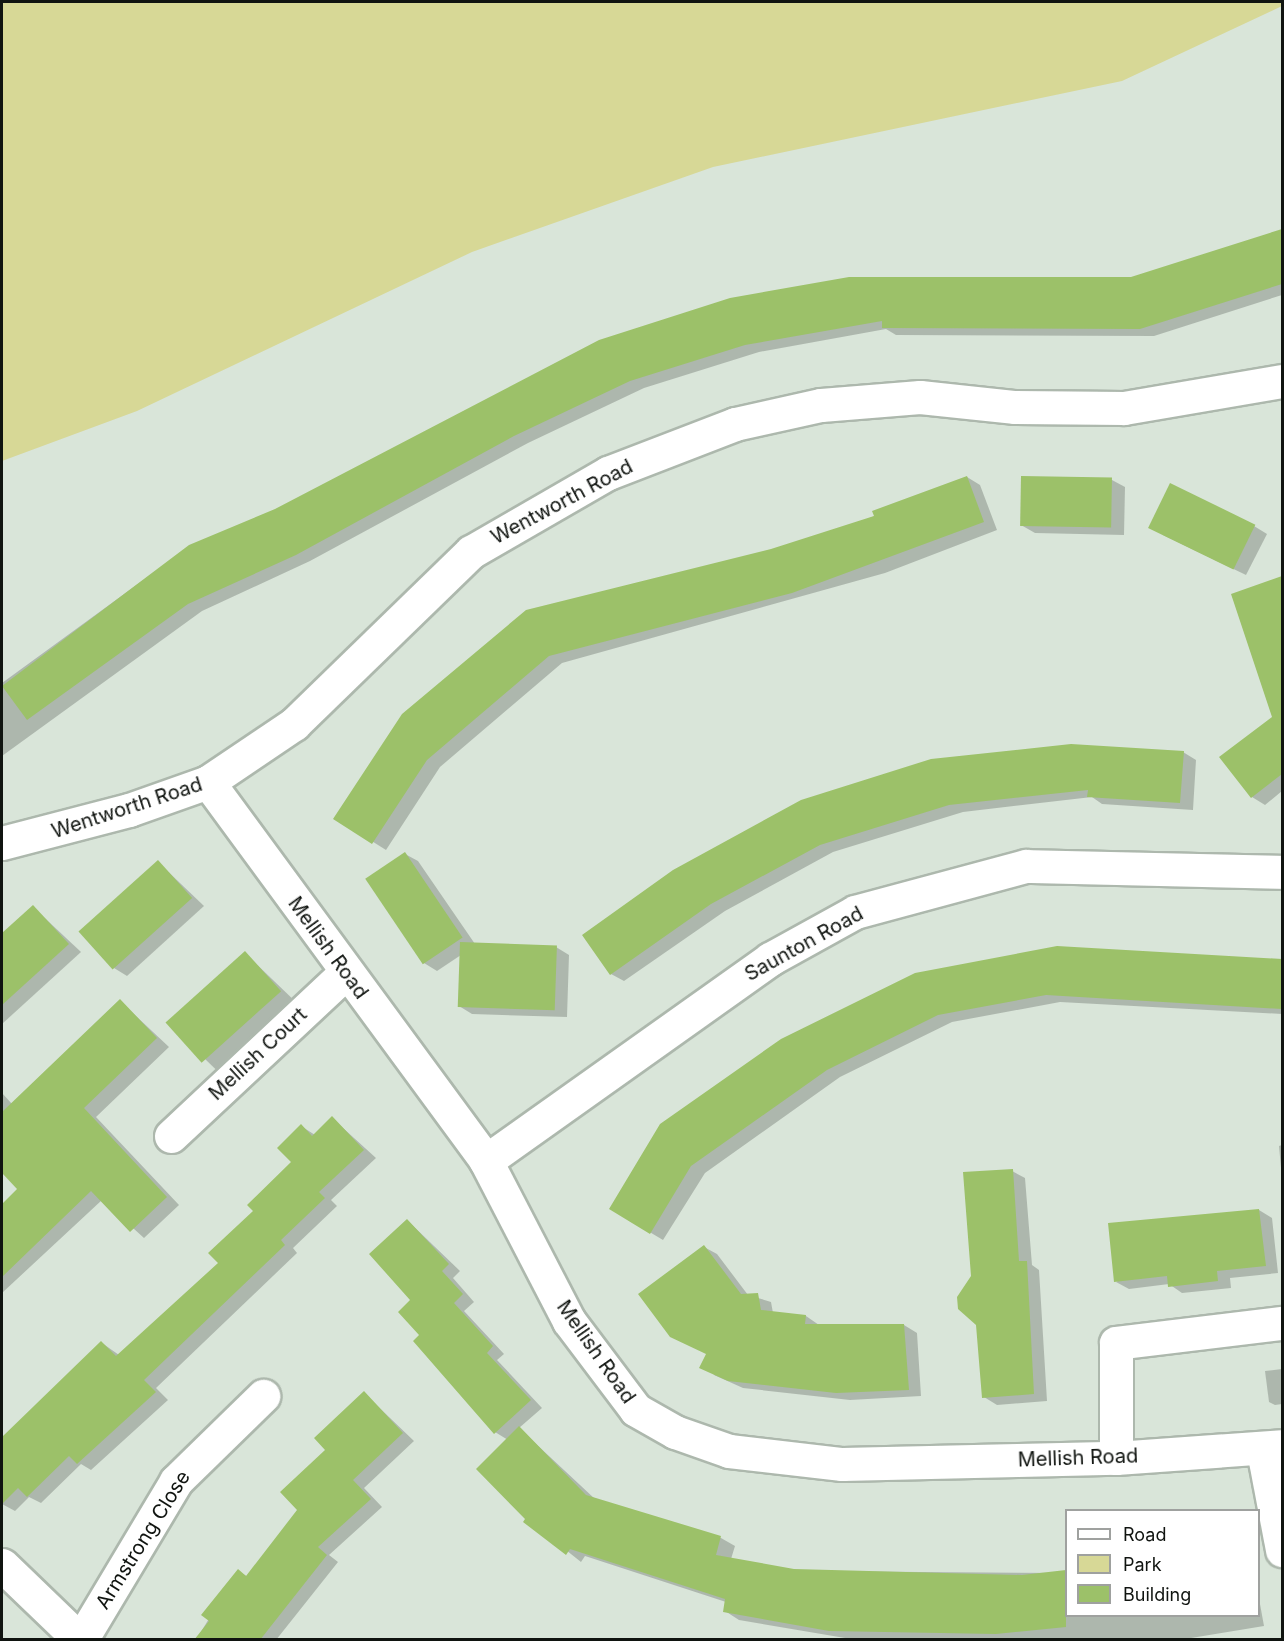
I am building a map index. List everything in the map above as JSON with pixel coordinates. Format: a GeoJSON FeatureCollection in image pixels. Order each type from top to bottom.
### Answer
{"type":"FeatureCollection","features":[{"type":"Feature","properties":{"kind":"street","name":"Wentworth Road"},"geometry":{"type":"LineString","coordinates":[[2,843],[129,810],[208,782],[294,724],[471,552],[608,473],[735,424],[821,405],[920,397],[1015,407],[1124,408],[1282,381]]}},
{"type":"Feature","properties":{"kind":"street","name":"Mellish Road"},"geometry":{"type":"LineString","coordinates":[[208,782],[345,973],[486,1161],[569,1321],[636,1410],[675,1432],[729,1451],[842,1464],[1116,1458],[1273,1448]]}},
{"type":"Feature","properties":{"kind":"street","name":"Saunton Road"},"geometry":{"type":"LineString","coordinates":[[486,1161],[770,958],[855,912],[1026,866],[1282,872]]}},
{"type":"Feature","properties":{"kind":"street","name":"Mellish Court"},"geometry":{"type":"LineString","coordinates":[[171,1136],[345,973]]}},
{"type":"Feature","properties":{"kind":"street"},"geometry":{"type":"LineString","coordinates":[[1116,1458],[1116,1343],[1282,1323]]}},
{"type":"Feature","properties":{"kind":"street","name":"Armstrong Close"},"geometry":{"type":"LineString","coordinates":[[81,1640],[176,1480],[262,1396]]}},
{"type":"Feature","properties":{"kind":"street"},"geometry":{"type":"LineString","coordinates":[[1273,1448],[1282,1550]]}},
{"type":"Feature","properties":{"kind":"street"},"geometry":{"type":"LineString","coordinates":[[2,1564],[81,1640]]}},
{"type":"Feature","properties":{"kind":"green space"},"geometry":{"type":"Polygon","coordinates":[[[2,2],[1282,2],[1282,6],[1122,81],[713,167],[472,252],[137,411],[2,461],[2,2]]]}},
{"type":"Feature","properties":{"kind":"building"},"geometry":{"type":"Polygon","coordinates":[[[1282,229],[1282,284],[1140,329],[882,328],[882,321],[745,345],[630,381],[514,436],[296,555],[188,604],[27,720],[2,686],[189,545],[275,509],[599,340],[730,298],[849,277],[1131,277],[1282,229]]]}},
{"type":"Feature","properties":{"kind":"building"},"geometry":{"type":"Polygon","coordinates":[[[967,476],[984,522],[792,593],[549,656],[427,760],[372,844],[333,819],[402,714],[526,610],[771,549],[874,516],[872,511],[967,476]]]}},
{"type":"Feature","properties":{"kind":"building"},"geometry":{"type":"Polygon","coordinates":[[[1021,476],[1112,478],[1111,528],[1020,526],[1021,476]]]}},
{"type":"Feature","properties":{"kind":"building"},"geometry":{"type":"Polygon","coordinates":[[[1170,483],[1255,525],[1233,570],[1148,528],[1170,483]]]}},
{"type":"Feature","properties":{"kind":"building"},"geometry":{"type":"Polygon","coordinates":[[[1282,576],[1282,774],[1251,798],[1219,757],[1272,717],[1231,594],[1282,576]]]}},
{"type":"Feature","properties":{"kind":"building"},"geometry":{"type":"Polygon","coordinates":[[[1071,744],[1184,751],[1180,803],[1087,797],[1088,790],[949,805],[820,845],[711,904],[610,975],[582,935],[673,870],[801,800],[931,759],[1071,744]]]}},
{"type":"Feature","properties":{"kind":"building"},"geometry":{"type":"Polygon","coordinates":[[[405,852],[463,937],[423,964],[365,879],[405,852]]]}},
{"type":"Feature","properties":{"kind":"building"},"geometry":{"type":"Polygon","coordinates":[[[158,860],[192,898],[113,969],[78,932],[158,860]]]}},
{"type":"Feature","properties":{"kind":"building"},"geometry":{"type":"Polygon","coordinates":[[[33,905],[69,944],[2,1005],[2,933],[33,905]]]}},
{"type":"Feature","properties":{"kind":"building"},"geometry":{"type":"Polygon","coordinates":[[[460,942],[557,945],[555,1010],[458,1007],[460,942]]]}},
{"type":"Feature","properties":{"kind":"building"},"geometry":{"type":"Polygon","coordinates":[[[1057,946],[1282,959],[1282,1009],[1046,995],[938,1015],[827,1070],[691,1166],[650,1234],[609,1209],[660,1124],[781,1039],[915,973],[1057,946]]]}},
{"type":"Feature","properties":{"kind":"building"},"geometry":{"type":"Polygon","coordinates":[[[245,951],[281,991],[202,1063],[165,1023],[245,951]]]}},
{"type":"Feature","properties":{"kind":"building"},"geometry":{"type":"Polygon","coordinates":[[[120,999],[157,1038],[84,1108],[167,1197],[130,1232],[91,1191],[2,1277],[2,1204],[17,1189],[2,1173],[2,1112],[120,999]]]}},
{"type":"Feature","properties":{"kind":"building"},"geometry":{"type":"Polygon","coordinates":[[[332,1116],[364,1150],[319,1192],[325,1198],[281,1240],[285,1245],[144,1380],[156,1392],[77,1464],[69,1456],[27,1497],[18,1488],[2,1504],[2,1437],[101,1341],[116,1356],[218,1263],[208,1253],[253,1211],[247,1205],[291,1162],[277,1148],[301,1124],[312,1136],[332,1116]]]}},
{"type":"Feature","properties":{"kind":"building"},"geometry":{"type":"Polygon","coordinates":[[[1013,1169],[1019,1261],[1027,1261],[1034,1394],[982,1398],[976,1325],[958,1309],[957,1297],[971,1276],[963,1172],[1013,1169]]]}},
{"type":"Feature","properties":{"kind":"building"},"geometry":{"type":"Polygon","coordinates":[[[1259,1209],[1266,1266],[1217,1271],[1218,1281],[1168,1287],[1167,1276],[1114,1282],[1108,1223],[1259,1209]]]}},
{"type":"Feature","properties":{"kind":"building"},"geometry":{"type":"Polygon","coordinates":[[[407,1219],[449,1264],[442,1271],[463,1294],[454,1303],[493,1346],[487,1353],[531,1400],[494,1434],[413,1341],[419,1335],[398,1312],[410,1300],[369,1254],[407,1219]]]}},
{"type":"Feature","properties":{"kind":"building"},"geometry":{"type":"Polygon","coordinates":[[[704,1245],[741,1294],[758,1293],[761,1310],[806,1315],[805,1324],[904,1324],[909,1390],[836,1393],[728,1381],[699,1368],[706,1354],[670,1337],[638,1294],[704,1245]]]}},
{"type":"Feature","properties":{"kind":"building"},"geometry":{"type":"Polygon","coordinates":[[[364,1391],[403,1433],[353,1480],[371,1499],[318,1547],[327,1555],[260,1640],[194,1640],[209,1621],[201,1615],[238,1569],[246,1576],[297,1510],[280,1492],[325,1450],[314,1438],[364,1391]]]}},
{"type":"Feature","properties":{"kind":"building"},"geometry":{"type":"Polygon","coordinates":[[[519,1426],[586,1495],[721,1536],[716,1555],[794,1569],[1022,1575],[1065,1570],[1066,1627],[996,1634],[829,1631],[723,1612],[725,1599],[570,1549],[566,1555],[523,1522],[525,1519],[476,1469],[519,1426]]]}}]}
